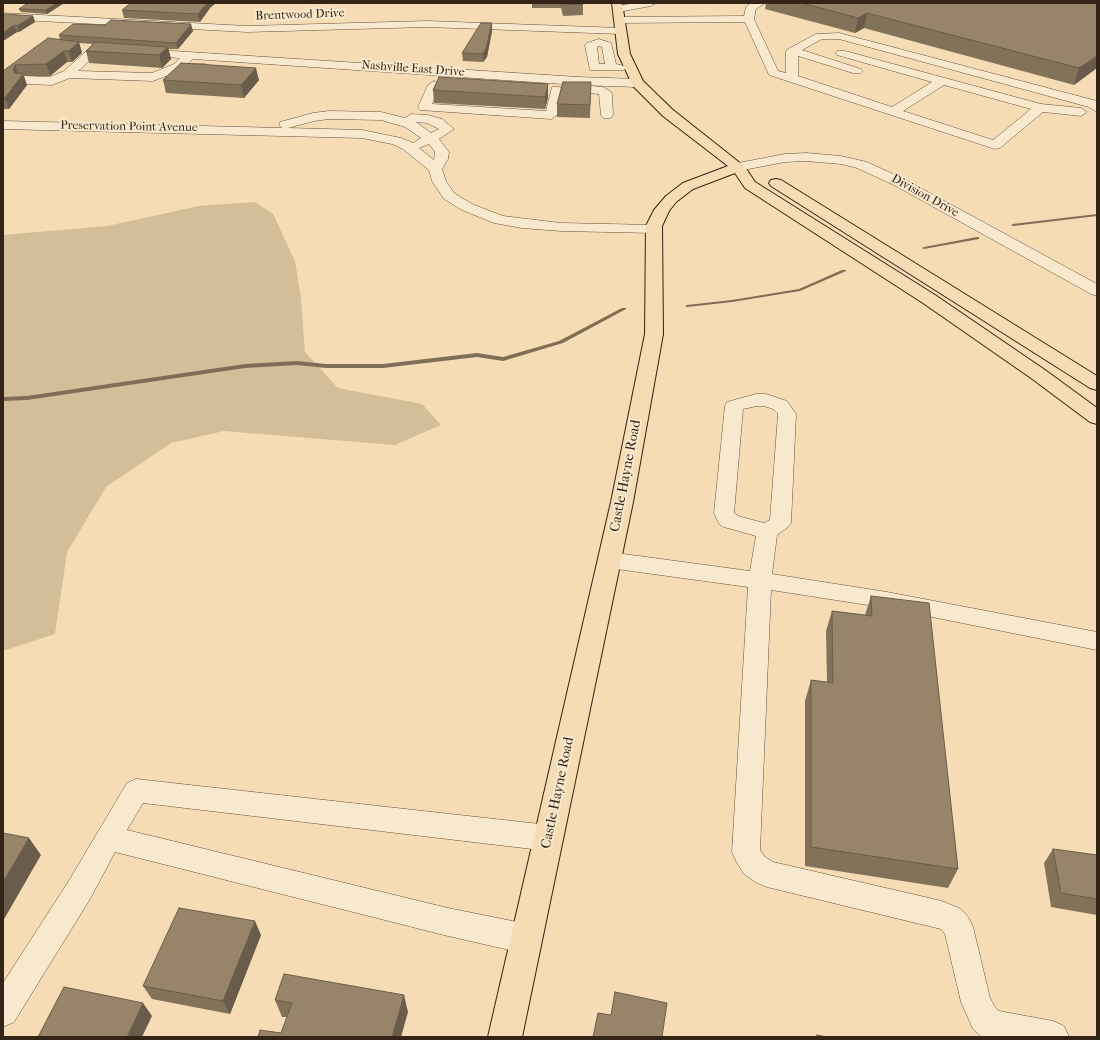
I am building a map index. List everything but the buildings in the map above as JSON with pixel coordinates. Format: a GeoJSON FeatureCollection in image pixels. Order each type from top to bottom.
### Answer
{"type":"FeatureCollection","features":[{"type":"Feature","properties":{"kind":"main road"},"geometry":{"type":"LineString","coordinates":[[619,21],[624,54],[637,83],[668,113],[738,167],[769,179],[1021,335],[1097,384]]}},
{"type":"Feature","properties":{"kind":"main road"},"geometry":{"type":"LineString","coordinates":[[738,167],[750,185],[929,298],[984,330],[1097,401]]}},
{"type":"Feature","properties":{"kind":"main road","name":"Castle Hayne Road"},"geometry":{"type":"LineString","coordinates":[[505,1037],[609,560],[654,334],[654,229],[662,210],[688,186],[703,179],[738,167]]}},
{"type":"Feature","properties":{"kind":"main road"},"geometry":{"type":"LineString","coordinates":[[929,298],[1038,374],[1097,418]]}},
{"type":"Feature","properties":{"kind":"main road"},"geometry":{"type":"LineString","coordinates":[[1021,335],[1097,379]]}},
{"type":"Feature","properties":{"kind":"street"},"geometry":{"type":"LineString","coordinates":[[631,67],[594,68],[591,45],[599,42],[619,21],[651,3]]}},
{"type":"Feature","properties":{"kind":"street"},"geometry":{"type":"LineString","coordinates":[[760,3],[751,7],[749,19],[773,73],[995,145],[1040,108]]}},
{"type":"Feature","properties":{"kind":"street","name":"Brentwood Drive"},"geometry":{"type":"LineString","coordinates":[[3,16],[248,29],[413,24],[596,30],[619,21]]}},
{"type":"Feature","properties":{"kind":"street"},"geometry":{"type":"LineString","coordinates":[[619,21],[749,19]]}},
{"type":"Feature","properties":{"kind":"street"},"geometry":{"type":"LineString","coordinates":[[577,29],[577,42],[599,42],[607,45],[611,68]]}},
{"type":"Feature","properties":{"kind":"street"},"geometry":{"type":"LineString","coordinates":[[596,30],[599,42]]}},
{"type":"Feature","properties":{"kind":"street"},"geometry":{"type":"LineString","coordinates":[[792,51],[820,36],[839,36],[1096,107]]}},
{"type":"Feature","properties":{"kind":"street","name":"Nashville East Drive"},"geometry":{"type":"LineString","coordinates":[[79,48],[442,70],[578,81],[637,83]]}},
{"type":"Feature","properties":{"kind":"street"},"geometry":{"type":"LineString","coordinates":[[24,80],[52,81],[68,74],[95,49]]}},
{"type":"Feature","properties":{"kind":"street"},"geometry":{"type":"LineString","coordinates":[[792,51],[792,78]]}},
{"type":"Feature","properties":{"kind":"street"},"geometry":{"type":"LineString","coordinates":[[792,51],[867,73]]}},
{"type":"Feature","properties":{"kind":"street"},"geometry":{"type":"LineString","coordinates":[[842,53],[1040,108],[1072,110],[1096,107]]}},
{"type":"Feature","properties":{"kind":"street"},"geometry":{"type":"LineString","coordinates":[[68,74],[153,77],[178,67],[190,55]]}},
{"type":"Feature","properties":{"kind":"street"},"geometry":{"type":"LineString","coordinates":[[337,78],[350,65]]}},
{"type":"Feature","properties":{"kind":"street"},"geometry":{"type":"LineString","coordinates":[[178,67],[220,69]]}},
{"type":"Feature","properties":{"kind":"street"},"geometry":{"type":"LineString","coordinates":[[442,70],[424,107],[551,115],[559,89]]}},
{"type":"Feature","properties":{"kind":"street"},"geometry":{"type":"LineString","coordinates":[[559,89],[578,81]]}},
{"type":"Feature","properties":{"kind":"street"},"geometry":{"type":"LineString","coordinates":[[894,112],[942,81]]}},
{"type":"Feature","properties":{"kind":"street"},"geometry":{"type":"LineString","coordinates":[[434,85],[449,86]]}},
{"type":"Feature","properties":{"kind":"street"},"geometry":{"type":"LineString","coordinates":[[911,87],[926,91]]}},
{"type":"Feature","properties":{"kind":"street"},"geometry":{"type":"LineString","coordinates":[[502,88],[603,91],[606,94],[607,115]]}},
{"type":"Feature","properties":{"kind":"street","name":"Preservation Point Avenue"},"geometry":{"type":"LineString","coordinates":[[254,130],[329,115],[385,117],[410,124],[431,139],[442,152],[441,159],[435,169]]}},
{"type":"Feature","properties":{"kind":"street"},"geometry":{"type":"LineString","coordinates":[[362,134],[355,128],[355,124],[360,120],[385,117],[428,119],[437,122],[448,129],[417,145],[405,145]]}},
{"type":"Feature","properties":{"kind":"street","name":"Preservation Point Avenue"},"geometry":{"type":"LineString","coordinates":[[3,125],[254,130],[362,134],[396,141],[405,145],[422,156],[435,169],[438,181],[449,196],[467,207],[499,220],[522,224],[561,227],[654,229]]}},
{"type":"Feature","properties":{"kind":"street","name":"Division Drive"},"geometry":{"type":"LineString","coordinates":[[738,167],[785,158],[806,157],[841,160],[862,165],[899,182],[1097,291]]}},
{"type":"Feature","properties":{"kind":"street"},"geometry":{"type":"LineString","coordinates":[[756,400],[766,400],[780,405],[787,414],[780,523],[767,531],[731,522],[726,519],[724,513],[734,406],[756,400]]}},
{"type":"Feature","properties":{"kind":"street"},"geometry":{"type":"LineString","coordinates":[[767,531],[760,580],[746,852],[754,866],[767,874],[942,915],[951,920],[958,927],[976,1002],[984,1018],[992,1025],[1053,1037]]}},
{"type":"Feature","properties":{"kind":"street"},"geometry":{"type":"LineString","coordinates":[[609,560],[760,580],[887,600],[1097,641]]}},
{"type":"Feature","properties":{"kind":"street"},"geometry":{"type":"LineString","coordinates":[[3,1011],[80,889],[136,791],[549,838]]}},
{"type":"Feature","properties":{"kind":"street"},"geometry":{"type":"LineString","coordinates":[[108,838],[448,922],[527,939]]}},
{"type":"Feature","properties":{"kind":"shaded area"},"geometry":{"type":"Polygon","coordinates":[[[255,202],[273,214],[295,261],[301,298],[305,352],[338,388],[422,404],[441,425],[395,445],[224,431],[171,443],[106,487],[67,552],[55,634],[3,651],[3,235],[107,226],[199,206],[255,202]]]}},
{"type":"Feature","properties":{"kind":"waterway"},"geometry":{"type":"LineString","coordinates":[[1013,225],[1097,215]]}},
{"type":"Feature","properties":{"kind":"waterway"},"geometry":{"type":"LineString","coordinates":[[924,248],[977,238]]}},
{"type":"Feature","properties":{"kind":"waterway"},"geometry":{"type":"LineString","coordinates":[[687,306],[732,301],[800,290],[844,271]]}},
{"type":"Feature","properties":{"kind":"waterway"},"geometry":{"type":"LineString","coordinates":[[3,399],[27,398],[245,366],[297,363],[326,366],[383,366],[477,355],[503,359],[561,342],[624,309]]}}]}
